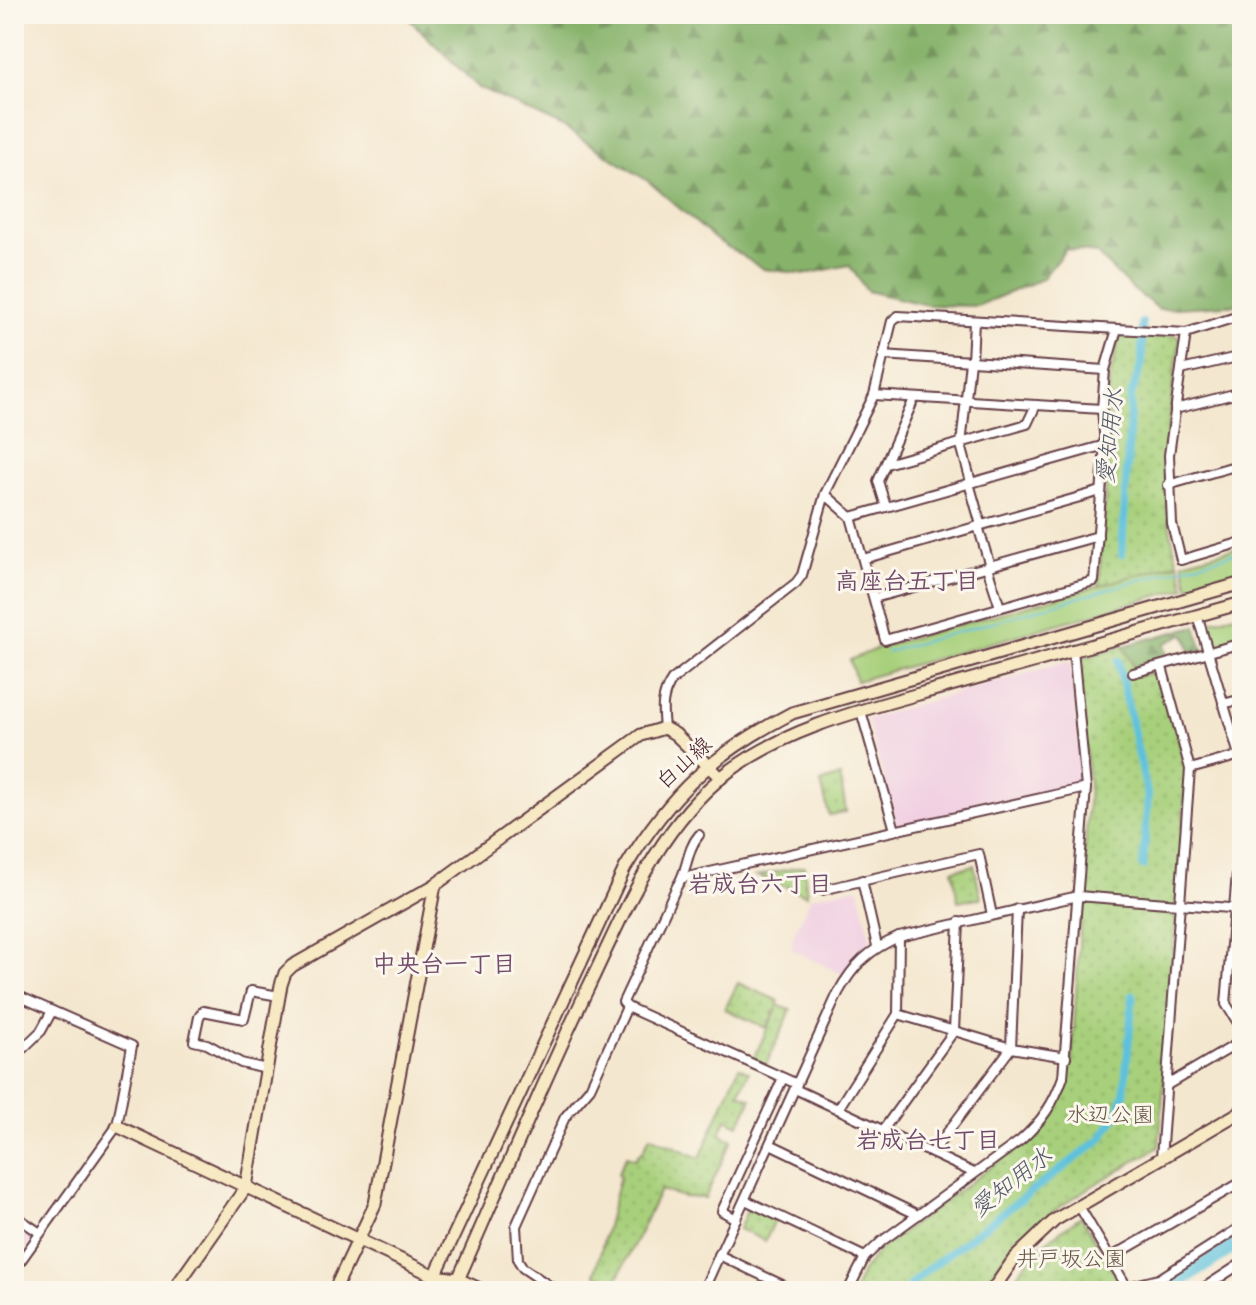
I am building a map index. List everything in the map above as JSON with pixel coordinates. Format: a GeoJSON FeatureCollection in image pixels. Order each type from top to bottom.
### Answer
{"type":"FeatureCollection","features":[{"type":"Feature","properties":{"kind":"street"},"geometry":{"type":"LineString","coordinates":[[664,728],[662,702],[672,680],[796,583],[802,575],[825,494],[874,395],[892,321],[898,316],[1186,333],[1242,315]]}},
{"type":"Feature","properties":{"kind":"street"},"geometry":{"type":"LineString","coordinates":[[974,321],[961,445],[1000,607]]}},
{"type":"Feature","properties":{"kind":"street"},"geometry":{"type":"LineString","coordinates":[[825,494],[851,517],[885,640],[1094,581],[1105,445],[1102,409],[1105,370],[1117,329]]}},
{"type":"Feature","properties":{"kind":"street"},"geometry":{"type":"LineString","coordinates":[[1186,333],[1169,455],[1168,485],[1172,524],[1181,560],[1242,542]]}},
{"type":"Feature","properties":{"kind":"street"},"geometry":{"type":"LineString","coordinates":[[883,355],[1105,370]]}},
{"type":"Feature","properties":{"kind":"street"},"geometry":{"type":"LineString","coordinates":[[1181,370],[1242,356]]}},
{"type":"Feature","properties":{"kind":"street"},"geometry":{"type":"LineString","coordinates":[[1175,409],[1242,392]]}},
{"type":"Feature","properties":{"kind":"street"},"geometry":{"type":"LineString","coordinates":[[874,395],[1102,409]]}},
{"type":"Feature","properties":{"kind":"street"},"geometry":{"type":"LineString","coordinates":[[886,507],[878,481],[914,399]]}},
{"type":"Feature","properties":{"kind":"street"},"geometry":{"type":"LineString","coordinates":[[886,464],[1027,424],[1036,405]]}},
{"type":"Feature","properties":{"kind":"street"},"geometry":{"type":"LineString","coordinates":[[851,517],[1105,445]]}},
{"type":"Feature","properties":{"kind":"street"},"geometry":{"type":"LineString","coordinates":[[1168,485],[1242,464]]}},
{"type":"Feature","properties":{"kind":"street"},"geometry":{"type":"LineString","coordinates":[[863,559],[1101,491]]}},
{"type":"Feature","properties":{"kind":"street"},"geometry":{"type":"LineString","coordinates":[[874,598],[1098,536]]}},
{"type":"Feature","properties":{"kind":"street","name":"白山線"},"geometry":{"type":"LineString","coordinates":[[428,1291],[625,868],[669,803],[709,765],[792,713],[1242,583]]}},
{"type":"Feature","properties":{"kind":"street","name":"白山線"},"geometry":{"type":"LineString","coordinates":[[450,1291],[641,878],[683,816],[721,778],[756,753],[787,737],[861,711],[1242,603]]}},
{"type":"Feature","properties":{"kind":"street"},"geometry":{"type":"LineString","coordinates":[[1190,769],[1241,759],[1197,615]]}},
{"type":"Feature","properties":{"kind":"street"},"geometry":{"type":"LineString","coordinates":[[1133,673],[1242,643]]}},
{"type":"Feature","properties":{"kind":"street"},"geometry":{"type":"LineString","coordinates":[[848,1291],[865,1257],[1040,1123],[1063,1077],[1086,788],[1073,649]]}},
{"type":"Feature","properties":{"kind":"street"},"geometry":{"type":"LineString","coordinates":[[1161,1158],[1190,769],[1162,667]]}},
{"type":"Feature","properties":{"kind":"street"},"geometry":{"type":"LineString","coordinates":[[1223,704],[1242,699]]}},
{"type":"Feature","properties":{"kind":"street"},"geometry":{"type":"LineString","coordinates":[[861,711],[895,830]]}},
{"type":"Feature","properties":{"kind":"street"},"geometry":{"type":"LineString","coordinates":[[173,1291],[246,1187],[279,996],[285,973],[292,966],[435,885],[628,742],[664,728],[675,734],[721,778]]}},
{"type":"Feature","properties":{"kind":"street"},"geometry":{"type":"LineString","coordinates":[[683,878],[1086,788]]}},
{"type":"Feature","properties":{"kind":"street"},"geometry":{"type":"LineString","coordinates":[[1242,814],[1238,909],[1226,1004],[1242,1029]]}},
{"type":"Feature","properties":{"kind":"street"},"geometry":{"type":"LineString","coordinates":[[699,835],[684,865],[683,878],[623,1002],[627,1007],[783,1078],[838,1109],[974,1173]]}},
{"type":"Feature","properties":{"kind":"street"},"geometry":{"type":"LineString","coordinates":[[822,890],[979,854],[992,915]]}},
{"type":"Feature","properties":{"kind":"street"},"geometry":{"type":"LineString","coordinates":[[862,880],[877,946]]}},
{"type":"Feature","properties":{"kind":"street"},"geometry":{"type":"LineString","coordinates":[[334,1291],[375,1204],[435,885]]}},
{"type":"Feature","properties":{"kind":"street"},"geometry":{"type":"LineString","coordinates":[[703,1291],[847,977],[877,946],[899,937],[959,922],[1078,896],[1238,909]]}},
{"type":"Feature","properties":{"kind":"street"},"geometry":{"type":"LineString","coordinates":[[932,1153],[1011,1048],[1017,909]]}},
{"type":"Feature","properties":{"kind":"street"},"geometry":{"type":"LineString","coordinates":[[883,1130],[954,1031],[959,922]]}},
{"type":"Feature","properties":{"kind":"street"},"geometry":{"type":"LineString","coordinates":[[838,1109],[898,1014],[899,937]]}},
{"type":"Feature","properties":{"kind":"street"},"geometry":{"type":"LineString","coordinates":[[1230,965],[1242,966]]}},
{"type":"Feature","properties":{"kind":"street"},"geometry":{"type":"LineString","coordinates":[[266,1069],[241,1063],[207,1044],[194,1041],[203,1011],[244,1019],[251,991],[279,996]]}},
{"type":"Feature","properties":{"kind":"street"},"geometry":{"type":"LineString","coordinates":[[14,994],[132,1046],[117,1126],[14,1270]]}},
{"type":"Feature","properties":{"kind":"street"},"geometry":{"type":"LineString","coordinates":[[557,1291],[523,1268],[518,1260],[516,1226],[565,1117],[590,1088],[627,1007]]}},
{"type":"Feature","properties":{"kind":"street"},"geometry":{"type":"LineString","coordinates":[[14,1057],[41,1031],[52,1011]]}},
{"type":"Feature","properties":{"kind":"street"},"geometry":{"type":"LineString","coordinates":[[898,1014],[1011,1048],[1066,1057]]}},
{"type":"Feature","properties":{"kind":"street"},"geometry":{"type":"LineString","coordinates":[[14,1040],[26,1045]]}},
{"type":"Feature","properties":{"kind":"street"},"geometry":{"type":"LineString","coordinates":[[1167,1085],[1242,1041]]}},
{"type":"Feature","properties":{"kind":"street"},"geometry":{"type":"LineString","coordinates":[[736,1219],[722,1211],[783,1078]]}},
{"type":"Feature","properties":{"kind":"street"},"geometry":{"type":"LineString","coordinates":[[992,1291],[1034,1237],[1079,1206],[1242,1111]]}},
{"type":"Feature","properties":{"kind":"street"},"geometry":{"type":"LineString","coordinates":[[117,1126],[435,1276],[458,1279],[484,1291]]}},
{"type":"Feature","properties":{"kind":"street"},"geometry":{"type":"LineString","coordinates":[[770,1144],[918,1215]]}},
{"type":"Feature","properties":{"kind":"street"},"geometry":{"type":"LineString","coordinates":[[1110,1258],[1242,1182]]}},
{"type":"Feature","properties":{"kind":"street"},"geometry":{"type":"LineString","coordinates":[[745,1200],[865,1257]]}},
{"type":"Feature","properties":{"kind":"street"},"geometry":{"type":"LineString","coordinates":[[1079,1206],[1127,1287],[1159,1279],[1242,1226]]}},
{"type":"Feature","properties":{"kind":"street"},"geometry":{"type":"LineString","coordinates":[[14,1215],[40,1233]]}},
{"type":"Feature","properties":{"kind":"street"},"geometry":{"type":"LineString","coordinates":[[719,1255],[795,1291]]}},
{"type":"Feature","properties":{"kind":"street"},"geometry":{"type":"LineString","coordinates":[[1199,1291],[1242,1263]]}},
{"type":"Feature","properties":{"kind":"street"},"geometry":{"type":"LineString","coordinates":[[435,1276],[450,1291]]}},
{"type":"Feature","properties":{"kind":"shaded area"},"geometry":{"type":"Polygon","coordinates":[[[1070,661],[1080,785],[900,826],[897,824],[867,719],[1070,661]]]}},
{"type":"Feature","properties":{"kind":"shaded area"},"geometry":{"type":"Polygon","coordinates":[[[856,887],[871,941],[842,974],[792,950],[792,938],[811,897],[856,887]]]}},
{"type":"Feature","properties":{"kind":"shaded area"},"geometry":{"type":"Polygon","coordinates":[[[14,1219],[35,1236],[14,1266],[14,1219]]]}},
{"type":"Feature","properties":{"kind":"green space"},"geometry":{"type":"Polygon","coordinates":[[[404,14],[1242,14],[1242,304],[1159,309],[1131,288],[1096,253],[1066,249],[1042,279],[977,306],[927,305],[867,291],[849,265],[806,274],[763,269],[715,239],[648,181],[561,126],[479,88],[404,14]]]}},
{"type":"Feature","properties":{"kind":"green space"},"geometry":{"type":"Polygon","coordinates":[[[1123,333],[1178,336],[1180,339],[1166,451],[1167,505],[1178,563],[1099,586],[1109,382],[1123,333]]]}},
{"type":"Feature","properties":{"kind":"green space"},"geometry":{"type":"Polygon","coordinates":[[[1242,546],[1242,572],[1189,587],[1183,562],[1242,546]]]}},
{"type":"Feature","properties":{"kind":"green space"},"geometry":{"type":"Polygon","coordinates":[[[1179,563],[1185,588],[856,681],[850,660],[883,646],[1179,563]]]}},
{"type":"Feature","properties":{"kind":"green space"},"geometry":{"type":"Polygon","coordinates":[[[1242,613],[1242,641],[1211,647],[1204,623],[1242,613]]]}},
{"type":"Feature","properties":{"kind":"green space"},"geometry":{"type":"Polygon","coordinates":[[[1196,626],[1201,652],[1191,652],[1183,634],[1164,644],[1168,660],[1136,671],[1113,649],[1196,626]]]}},
{"type":"Feature","properties":{"kind":"green space","name":"水辺公園"},"geometry":{"type":"Polygon","coordinates":[[[1123,646],[1138,676],[1159,671],[1187,770],[1159,1147],[1084,1191],[1037,1225],[997,1266],[981,1291],[854,1291],[862,1272],[880,1249],[1034,1135],[1054,1109],[1063,1090],[1072,1059],[1089,785],[1078,659],[1123,646]]]}},
{"type":"Feature","properties":{"kind":"green space"},"geometry":{"type":"Polygon","coordinates":[[[840,776],[846,812],[829,815],[821,783],[840,776]]]}},
{"type":"Feature","properties":{"kind":"green space"},"geometry":{"type":"Polygon","coordinates":[[[974,865],[981,898],[958,901],[953,870],[974,865]]]}},
{"type":"Feature","properties":{"kind":"green space"},"geometry":{"type":"Polygon","coordinates":[[[804,866],[807,895],[757,876],[804,866]]]}},
{"type":"Feature","properties":{"kind":"green space"},"geometry":{"type":"Polygon","coordinates":[[[738,983],[779,1001],[777,1005],[791,1010],[766,1065],[753,1060],[777,1008],[766,1028],[725,1009],[738,983]]]}},
{"type":"Feature","properties":{"kind":"green space"},"geometry":{"type":"Polygon","coordinates":[[[739,1067],[749,1072],[739,1093],[752,1099],[739,1125],[726,1119],[720,1134],[732,1140],[705,1198],[684,1197],[660,1190],[615,1284],[595,1274],[618,1174],[626,1156],[636,1159],[650,1136],[700,1158],[739,1067]]]}},
{"type":"Feature","properties":{"kind":"green space"},"geometry":{"type":"Polygon","coordinates":[[[749,1206],[776,1218],[765,1241],[739,1229],[749,1206]]]}},
{"type":"Feature","properties":{"kind":"green space","name":"井戸坂公園"},"geometry":{"type":"Polygon","coordinates":[[[1081,1216],[1125,1291],[1004,1291],[1038,1248],[1081,1216]]]}},
{"type":"Feature","properties":{"kind":"waterway","name":"愛知用水"},"geometry":{"type":"LineString","coordinates":[[1122,554],[1131,396],[1142,363],[1142,323]]}},
{"type":"Feature","properties":{"kind":"waterway"},"geometry":{"type":"LineString","coordinates":[[887,652],[1242,551]]}},
{"type":"Feature","properties":{"kind":"waterway","name":"愛知用水"},"geometry":{"type":"LineString","coordinates":[[1118,661],[1148,797],[1143,866]]}},
{"type":"Feature","properties":{"kind":"waterway","name":"愛知用水"},"geometry":{"type":"LineString","coordinates":[[905,1291],[924,1272],[1100,1140],[1116,1116],[1124,1094],[1133,995]]}},
{"type":"Feature","properties":{"kind":"waterway"},"geometry":{"type":"LineString","coordinates":[[1164,1291],[1242,1241]]}},
{"type":"Feature","properties":{"kind":"district","name":"高座台五丁目"},"geometry":{"type":"Point","coordinates":[907,582]}},
{"type":"Feature","properties":{"kind":"district","name":"岩成台六丁目"},"geometry":{"type":"Point","coordinates":[760,885]}},
{"type":"Feature","properties":{"kind":"district","name":"中央台一丁目"},"geometry":{"type":"Point","coordinates":[444,965]}},
{"type":"Feature","properties":{"kind":"district","name":"岩成台七丁目"},"geometry":{"type":"Point","coordinates":[928,1141]}}]}
